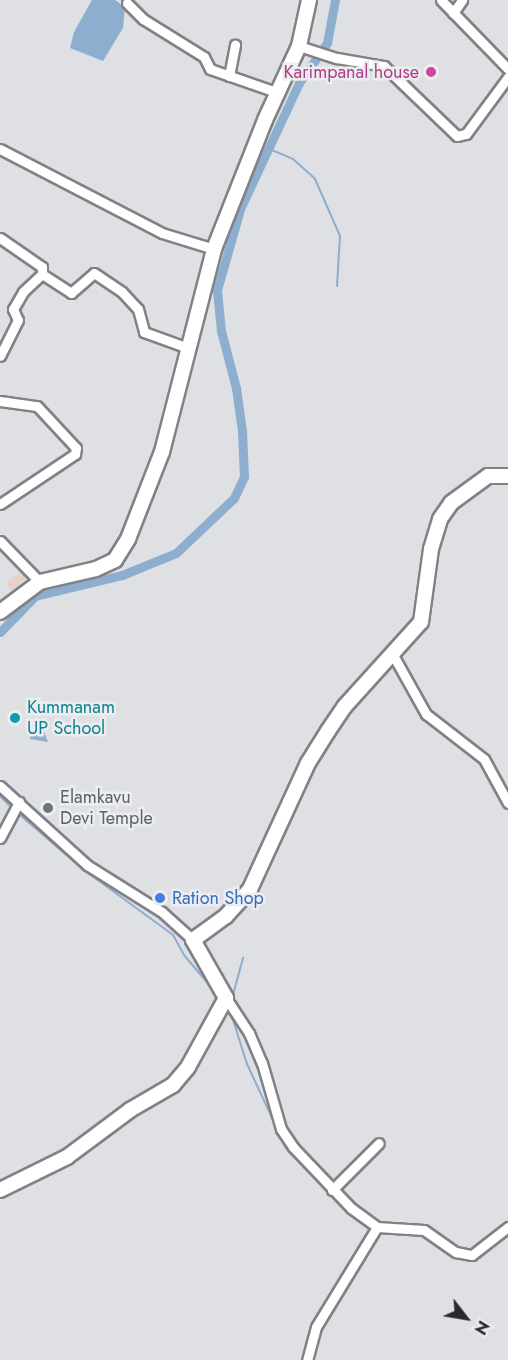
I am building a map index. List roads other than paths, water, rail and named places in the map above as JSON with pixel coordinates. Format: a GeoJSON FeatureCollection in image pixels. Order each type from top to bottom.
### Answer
{"type":"FeatureCollection","features":[{"type":"Feature","properties":{"kind":"main road"},"geometry":{"type":"LineString","coordinates":[[0,612],[40,582],[96,568],[115,560],[128,539],[162,452],[214,249],[279,93],[304,48],[309,0]]}},
{"type":"Feature","properties":{"kind":"main road"},"geometry":{"type":"LineString","coordinates":[[0,1190],[67,1157],[130,1110],[173,1085],[227,1002],[193,940],[226,916],[250,889],[313,755],[345,706],[421,622],[430,549],[440,519],[466,489],[488,476],[508,477]]}},
{"type":"Feature","properties":{"kind":"street"},"geometry":{"type":"LineString","coordinates":[[441,0],[508,69]]}},
{"type":"Feature","properties":{"kind":"street"},"geometry":{"type":"LineString","coordinates":[[453,13],[462,0]]}},
{"type":"Feature","properties":{"kind":"street"},"geometry":{"type":"LineString","coordinates":[[127,3],[143,18],[204,57],[210,69],[279,93]]}},
{"type":"Feature","properties":{"kind":"street"},"geometry":{"type":"LineString","coordinates":[[229,76],[235,45]]}},
{"type":"Feature","properties":{"kind":"street"},"geometry":{"type":"LineString","coordinates":[[304,48],[337,58],[384,66],[457,136],[466,134],[508,78]]}},
{"type":"Feature","properties":{"kind":"street"},"geometry":{"type":"LineString","coordinates":[[0,149],[162,233],[214,249]]}},
{"type":"Feature","properties":{"kind":"street"},"geometry":{"type":"LineString","coordinates":[[0,238],[37,261],[42,274],[71,293],[94,273],[122,292],[138,309],[144,332],[188,348]]}},
{"type":"Feature","properties":{"kind":"street"},"geometry":{"type":"LineString","coordinates":[[0,356],[18,320],[13,309],[23,291],[42,274]]}},
{"type":"Feature","properties":{"kind":"street"},"geometry":{"type":"LineString","coordinates":[[0,401],[37,406],[75,448],[75,454],[0,504]]}},
{"type":"Feature","properties":{"kind":"street"},"geometry":{"type":"LineString","coordinates":[[0,541],[40,582]]}},
{"type":"Feature","properties":{"kind":"street"},"geometry":{"type":"LineString","coordinates":[[393,655],[426,714],[484,759],[508,803]]}},
{"type":"Feature","properties":{"kind":"street"},"geometry":{"type":"LineString","coordinates":[[0,786],[87,865],[162,912],[193,940]]}},
{"type":"Feature","properties":{"kind":"street"},"geometry":{"type":"LineString","coordinates":[[0,838],[19,802]]}},
{"type":"Feature","properties":{"kind":"street"},"geometry":{"type":"LineString","coordinates":[[227,1002],[262,1063],[281,1129],[332,1190],[377,1227],[424,1230],[456,1252],[472,1255],[508,1227]]}},
{"type":"Feature","properties":{"kind":"street"},"geometry":{"type":"LineString","coordinates":[[332,1190],[380,1143]]}},
{"type":"Feature","properties":{"kind":"street"},"geometry":{"type":"LineString","coordinates":[[307,1360],[316,1327],[377,1227]]}},
{"type":"Feature","properties":{"kind":"water"},"geometry":{"type":"Polygon","coordinates":[[[92,0],[115,0],[125,7],[123,28],[103,61],[70,48],[74,32],[92,0]]]}},
{"type":"Feature","properties":{"kind":"water"},"geometry":{"type":"Polygon","coordinates":[[[39,729],[44,732],[48,742],[30,739],[30,731],[39,729]]]}},
{"type":"Feature","properties":{"kind":"waterway"},"geometry":{"type":"LineString","coordinates":[[0,632],[35,596],[122,575],[176,553],[234,498],[244,477],[242,431],[236,388],[221,331],[217,290],[240,209],[299,83],[327,43],[335,0]]}},
{"type":"Feature","properties":{"kind":"waterway"},"geometry":{"type":"LineString","coordinates":[[267,148],[293,159],[315,179],[340,236],[337,286]]}},
{"type":"Feature","properties":{"kind":"waterway"},"geometry":{"type":"LineString","coordinates":[[0,796],[9,805]]}},
{"type":"Feature","properties":{"kind":"waterway"},"geometry":{"type":"LineString","coordinates":[[20,815],[84,870],[173,935],[184,955],[216,993]]}},
{"type":"Feature","properties":{"kind":"waterway"},"geometry":{"type":"LineString","coordinates":[[231,1002],[243,958]]}},
{"type":"Feature","properties":{"kind":"waterway"},"geometry":{"type":"LineString","coordinates":[[229,1007],[247,1064],[286,1148]]}},
{"type":"Feature","properties":{"kind":"place","name":"Karimpanal house"},"geometry":{"type":"Point","coordinates":[431,72]}},
{"type":"Feature","properties":{"kind":"place","name":"Kummanam UP School"},"geometry":{"type":"Point","coordinates":[15,718]}},
{"type":"Feature","properties":{"kind":"place","name":"Elamkavu Devi Temple"},"geometry":{"type":"Point","coordinates":[48,808]}},
{"type":"Feature","properties":{"kind":"place","name":"Ration Shop"},"geometry":{"type":"Point","coordinates":[160,898]}}]}
